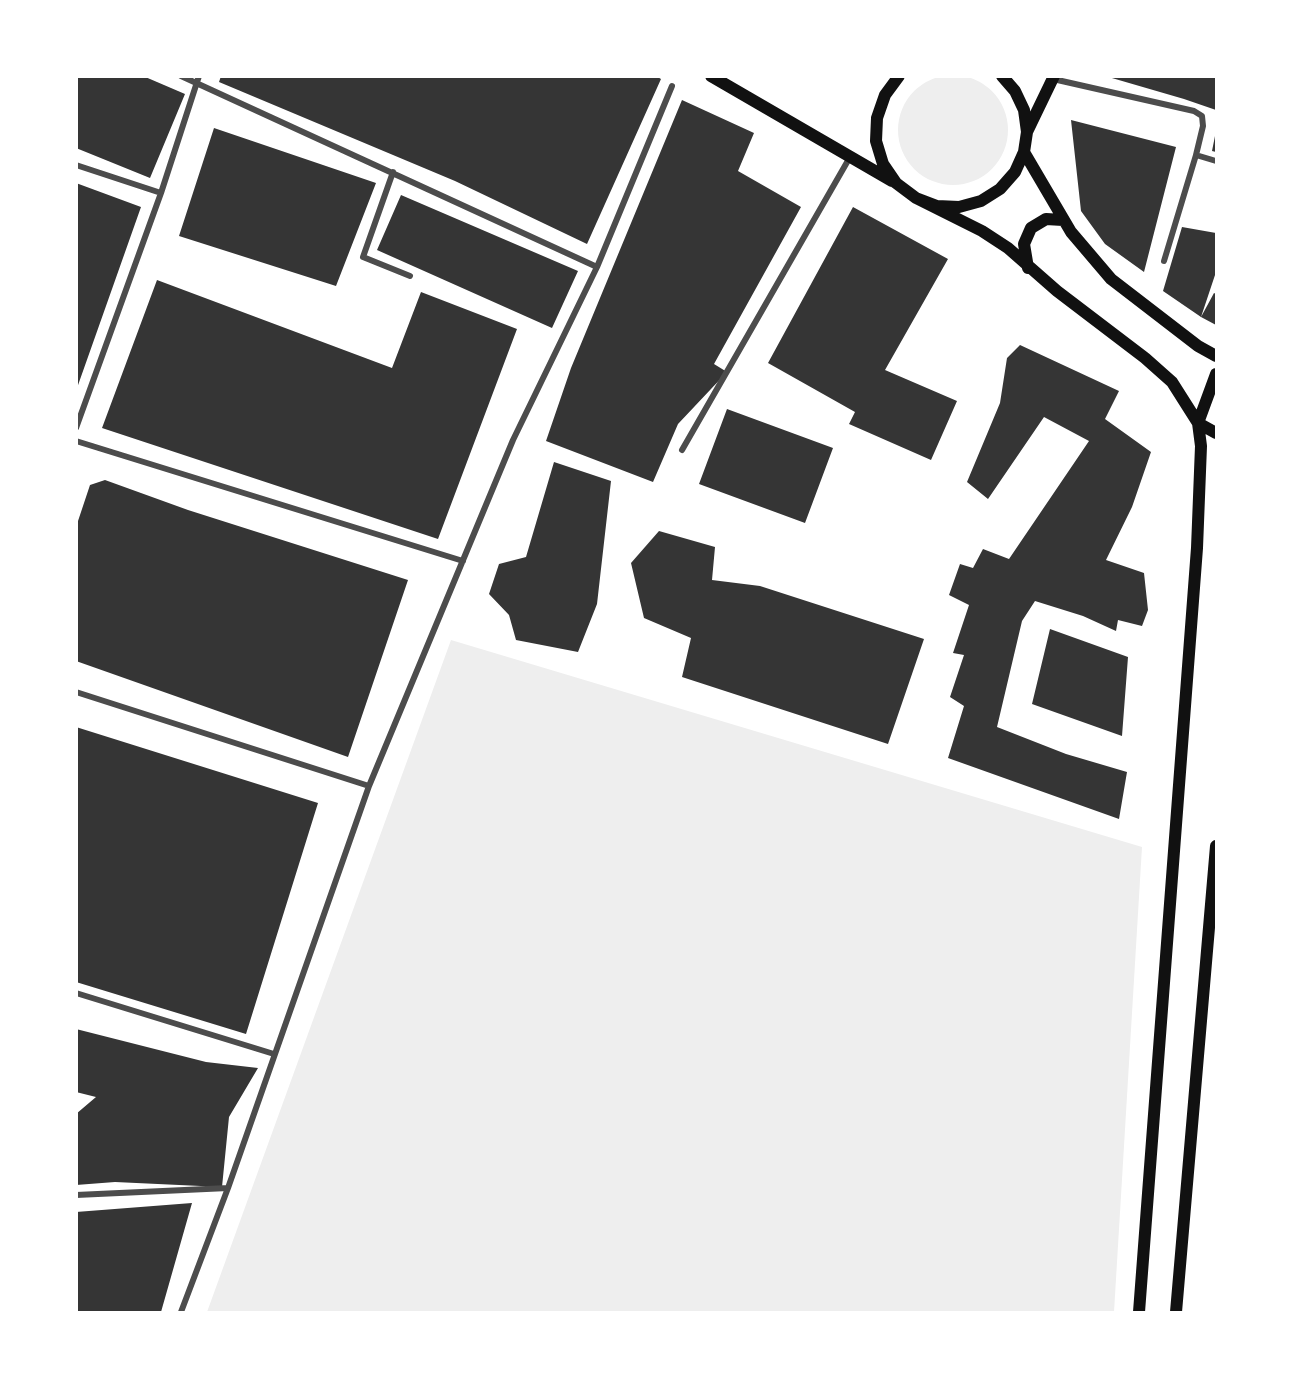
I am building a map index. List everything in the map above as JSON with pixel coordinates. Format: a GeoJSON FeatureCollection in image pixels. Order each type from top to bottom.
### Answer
{"type":"FeatureCollection","features":[{"type":"Feature","properties":{"kind":"main road"},"geometry":{"type":"LineString","coordinates":[[711,76],[896,183],[916,198],[982,231],[1008,248],[1029,268],[1145,358],[1172,382],[1198,423],[1201,446],[1197,548],[1139,1312]]}},
{"type":"Feature","properties":{"kind":"main road"},"geometry":{"type":"LineString","coordinates":[[896,183],[883,164],[876,141],[877,118],[881,106],[885,95],[899,76]]}},
{"type":"Feature","properties":{"kind":"main road"},"geometry":{"type":"LineString","coordinates":[[916,198],[937,206],[959,207],[981,201],[1000,189],[1015,172],[1024,152],[1027,132],[1024,110],[1015,91],[1002,76]]}},
{"type":"Feature","properties":{"kind":"main road"},"geometry":{"type":"LineString","coordinates":[[1027,132],[1053,78]]}},
{"type":"Feature","properties":{"kind":"main road"},"geometry":{"type":"LineString","coordinates":[[1024,152],[1063,220],[1111,279],[1198,346],[1216,356]]}},
{"type":"Feature","properties":{"kind":"main road"},"geometry":{"type":"LineString","coordinates":[[1029,268],[1024,252],[1026,235],[1038,223],[1046,219],[1063,220]]}},
{"type":"Feature","properties":{"kind":"main road"},"geometry":{"type":"LineString","coordinates":[[1198,423],[1216,374]]}},
{"type":"Feature","properties":{"kind":"main road"},"geometry":{"type":"LineString","coordinates":[[1198,423],[1216,434]]}},
{"type":"Feature","properties":{"kind":"main road"},"geometry":{"type":"LineString","coordinates":[[1176,1312],[1211,964],[1216,846]]}},
{"type":"Feature","properties":{"kind":"street"},"geometry":{"type":"LineString","coordinates":[[180,76],[597,267]]}},
{"type":"Feature","properties":{"kind":"street"},"geometry":{"type":"LineString","coordinates":[[76,428],[161,193],[199,76]]}},
{"type":"Feature","properties":{"kind":"street"},"geometry":{"type":"LineString","coordinates":[[1053,78],[1194,111],[1202,116],[1203,126],[1196,155],[1164,261]]}},
{"type":"Feature","properties":{"kind":"street"},"geometry":{"type":"LineString","coordinates":[[181,1312],[228,1188],[369,786],[513,440],[597,267],[672,86]]}},
{"type":"Feature","properties":{"kind":"street"},"geometry":{"type":"LineString","coordinates":[[1196,155],[1216,161]]}},
{"type":"Feature","properties":{"kind":"street"},"geometry":{"type":"LineString","coordinates":[[682,450],[850,156]]}},
{"type":"Feature","properties":{"kind":"street"},"geometry":{"type":"LineString","coordinates":[[76,165],[161,193]]}},
{"type":"Feature","properties":{"kind":"street"},"geometry":{"type":"LineString","coordinates":[[393,172],[363,257],[410,276]]}},
{"type":"Feature","properties":{"kind":"street"},"geometry":{"type":"LineString","coordinates":[[76,441],[463,561]]}},
{"type":"Feature","properties":{"kind":"street"},"geometry":{"type":"LineString","coordinates":[[76,692],[369,786]]}},
{"type":"Feature","properties":{"kind":"street"},"geometry":{"type":"LineString","coordinates":[[76,993],[274,1054]]}},
{"type":"Feature","properties":{"kind":"street"},"geometry":{"type":"LineString","coordinates":[[76,1195],[228,1188]]}},
{"type":"Feature","properties":{"kind":"shaded area"},"geometry":{"type":"Polygon","coordinates":[[[953,75],[974,79],[992,91],[1004,109],[1008,130],[1004,151],[992,169],[974,181],[953,185],[932,181],[914,169],[902,151],[898,130],[902,109],[914,91],[932,79],[953,75]]]}},
{"type":"Feature","properties":{"kind":"shaded area"},"geometry":{"type":"Polygon","coordinates":[[[451,640],[1142,847],[1114,1312],[207,1312],[451,640]]]}},
{"type":"Feature","properties":{"kind":"building"},"geometry":{"type":"Polygon","coordinates":[[[76,76],[143,76],[185,94],[150,178],[76,148],[76,76]]]}},
{"type":"Feature","properties":{"kind":"building"},"geometry":{"type":"Polygon","coordinates":[[[221,76],[656,76],[661,79],[587,244],[455,181],[219,82],[221,76]]]}},
{"type":"Feature","properties":{"kind":"building"},"geometry":{"type":"Polygon","coordinates":[[[1105,76],[1216,76],[1216,110],[1184,99],[1105,76]]]}},
{"type":"Feature","properties":{"kind":"building"},"geometry":{"type":"Polygon","coordinates":[[[682,100],[754,133],[738,171],[801,207],[714,364],[727,372],[678,424],[653,482],[546,441],[571,368],[682,100]]]}},
{"type":"Feature","properties":{"kind":"building"},"geometry":{"type":"Polygon","coordinates":[[[1071,120],[1176,147],[1144,272],[1105,244],[1081,211],[1071,120]]]}},
{"type":"Feature","properties":{"kind":"building"},"geometry":{"type":"Polygon","coordinates":[[[214,128],[376,183],[336,286],[179,236],[214,128]]]}},
{"type":"Feature","properties":{"kind":"building"},"geometry":{"type":"Polygon","coordinates":[[[1216,136],[1216,152],[1212,151],[1216,136]]]}},
{"type":"Feature","properties":{"kind":"building"},"geometry":{"type":"Polygon","coordinates":[[[76,183],[141,207],[77,388],[76,388],[76,183]]]}},
{"type":"Feature","properties":{"kind":"building"},"geometry":{"type":"Polygon","coordinates":[[[401,195],[578,271],[552,328],[377,250],[401,195]]]}},
{"type":"Feature","properties":{"kind":"building"},"geometry":{"type":"Polygon","coordinates":[[[853,207],[948,259],[885,370],[957,401],[931,460],[849,424],[855,412],[768,363],[853,207]]]}},
{"type":"Feature","properties":{"kind":"building"},"geometry":{"type":"Polygon","coordinates":[[[1182,227],[1216,233],[1216,272],[1201,317],[1163,291],[1182,227]]]}},
{"type":"Feature","properties":{"kind":"building"},"geometry":{"type":"Polygon","coordinates":[[[157,280],[392,368],[421,292],[517,329],[438,539],[102,428],[157,280]]]}},
{"type":"Feature","properties":{"kind":"building"},"geometry":{"type":"Polygon","coordinates":[[[1214,293],[1216,294],[1216,325],[1201,317],[1214,293]]]}},
{"type":"Feature","properties":{"kind":"building"},"geometry":{"type":"Polygon","coordinates":[[[1020,345],[1119,391],[1105,419],[1151,452],[1132,507],[1106,560],[1144,573],[1148,610],[1142,626],[1118,620],[1116,631],[1083,616],[1035,601],[1022,621],[997,727],[1066,754],[1127,772],[1119,819],[948,758],[964,706],[950,697],[964,655],[953,653],[969,605],[949,595],[960,564],[973,568],[983,549],[1009,559],[1089,441],[1044,417],[988,499],[967,482],[1000,403],[1007,358],[1020,345]]]}},
{"type":"Feature","properties":{"kind":"building"},"geometry":{"type":"Polygon","coordinates":[[[727,409],[833,448],[805,523],[699,484],[727,409]]]}},
{"type":"Feature","properties":{"kind":"building"},"geometry":{"type":"Polygon","coordinates":[[[554,462],[611,481],[597,604],[578,652],[516,640],[509,615],[489,594],[499,564],[526,557],[554,462]]]}},
{"type":"Feature","properties":{"kind":"building"},"geometry":{"type":"Polygon","coordinates":[[[105,480],[188,510],[408,580],[348,757],[76,661],[76,527],[90,485],[105,480]]]}},
{"type":"Feature","properties":{"kind":"building"},"geometry":{"type":"Polygon","coordinates":[[[659,531],[715,547],[712,580],[760,586],[924,639],[888,744],[682,677],[691,638],[644,618],[631,563],[659,531]]]}},
{"type":"Feature","properties":{"kind":"building"},"geometry":{"type":"Polygon","coordinates":[[[1050,629],[1128,657],[1122,736],[1032,704],[1050,629]]]}},
{"type":"Feature","properties":{"kind":"building"},"geometry":{"type":"Polygon","coordinates":[[[76,727],[318,803],[246,1034],[76,982],[76,727]]]}},
{"type":"Feature","properties":{"kind":"building"},"geometry":{"type":"Polygon","coordinates":[[[76,1029],[206,1062],[258,1068],[229,1117],[222,1187],[115,1182],[76,1185],[76,1114],[96,1097],[76,1092],[76,1029]]]}},
{"type":"Feature","properties":{"kind":"building"},"geometry":{"type":"Polygon","coordinates":[[[192,1203],[161,1312],[76,1312],[76,1212],[192,1203]]]}}]}
